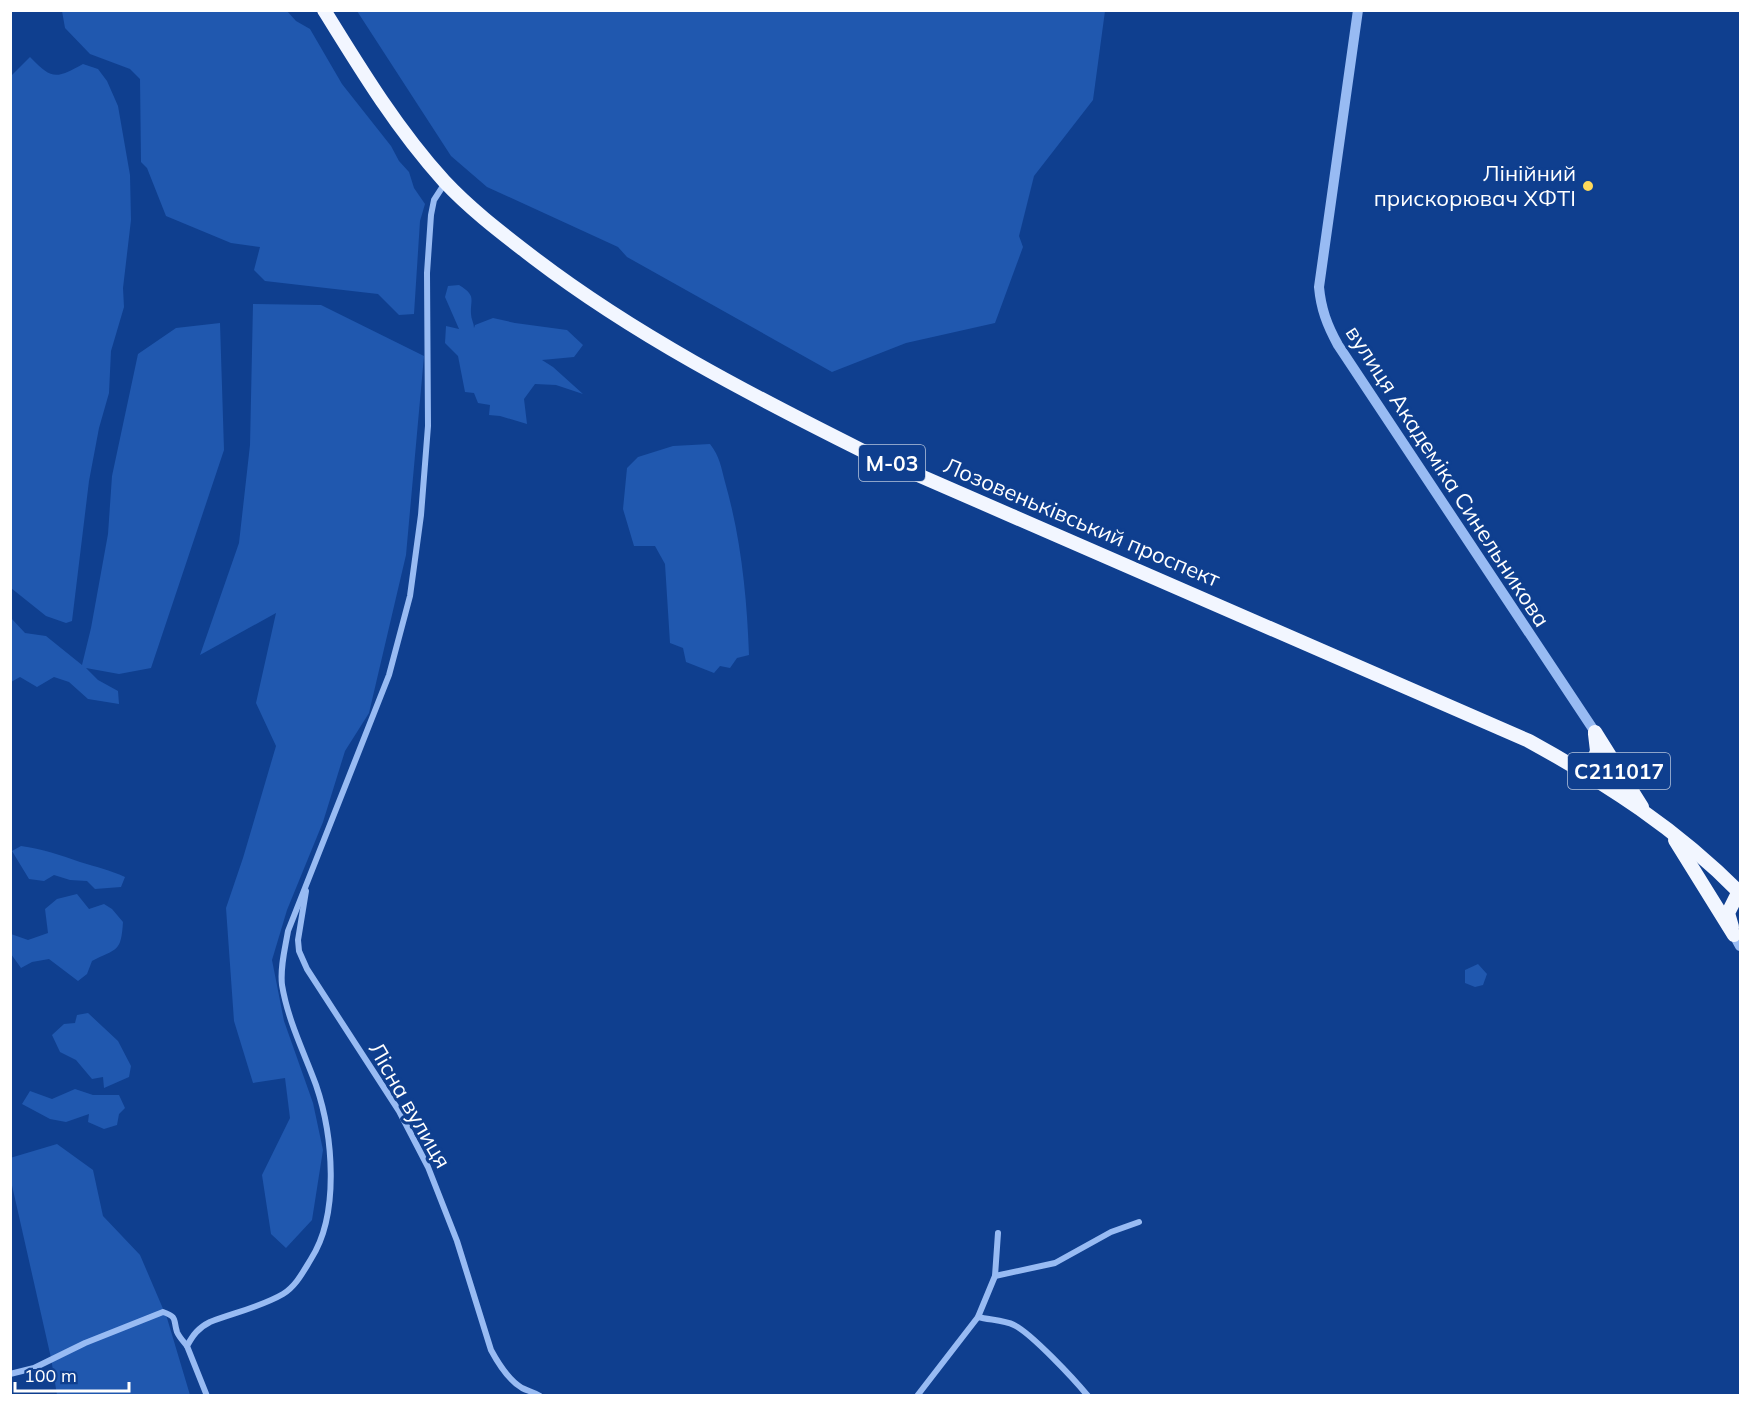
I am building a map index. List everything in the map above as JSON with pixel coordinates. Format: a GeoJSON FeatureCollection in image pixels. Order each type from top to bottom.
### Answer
{"type":"FeatureCollection","features":[{"type":"Feature","properties":{"kind":"highway","name":"Лозовеньківський проспект"},"geometry":{"type":"LineString","coordinates":[[324,10],[389,112],[446,182],[484,219],[567,283],[621,318],[760,399],[863,451],[1529,741],[1568,762],[1644,810],[1668,828],[1739,892]]}},
{"type":"Feature","properties":{"kind":"highway"},"geometry":{"type":"LineString","coordinates":[[1568,762],[1588,752],[1594,742],[1595,732]]}},
{"type":"Feature","properties":{"kind":"highway"},"geometry":{"type":"LineString","coordinates":[[1588,775],[1597,751],[1595,732]]}},
{"type":"Feature","properties":{"kind":"highway","name":"С211017"},"geometry":{"type":"LineString","coordinates":[[1595,732],[1644,810]]}},
{"type":"Feature","properties":{"kind":"highway"},"geometry":{"type":"LineString","coordinates":[[1668,828],[1717,911],[1737,940]]}},
{"type":"Feature","properties":{"kind":"highway"},"geometry":{"type":"LineString","coordinates":[[1737,940],[1728,913],[1739,892]]}},
{"type":"Feature","properties":{"kind":"highway"},"geometry":{"type":"LineString","coordinates":[[1737,940],[1740,920]]}},
{"type":"Feature","properties":{"kind":"street","name":"вулиця Академіка Синельникова"},"geometry":{"type":"LineString","coordinates":[[1358,10],[1319,287],[1326,323],[1344,354],[1595,732]]}},
{"type":"Feature","properties":{"kind":"street"},"geometry":{"type":"LineString","coordinates":[[187,1346],[199,1328],[283,1294],[297,1283],[317,1250],[324,1229],[331,1183],[324,1115],[316,1087],[291,1024],[281,970],[288,931],[389,675],[410,596],[421,515],[428,426],[427,273],[431,215],[434,200],[446,182]]}},
{"type":"Feature","properties":{"kind":"street","name":"Лісна вулиця"},"geometry":{"type":"LineString","coordinates":[[306,887],[298,940],[299,951],[307,969],[399,1111],[428,1167],[458,1241],[491,1350],[513,1381],[522,1388],[540,1395]]}},
{"type":"Feature","properties":{"kind":"street"},"geometry":{"type":"LineString","coordinates":[[995,1276],[1055,1263],[1070,1257],[1111,1232],[1139,1222]]}},
{"type":"Feature","properties":{"kind":"street"},"geometry":{"type":"LineString","coordinates":[[917,1395],[978,1317],[995,1276],[998,1233]]}},
{"type":"Feature","properties":{"kind":"street"},"geometry":{"type":"LineString","coordinates":[[10,1374],[34,1368],[85,1343],[163,1312],[171,1315],[176,1322],[177,1334],[187,1346],[207,1395]]}},
{"type":"Feature","properties":{"kind":"street"},"geometry":{"type":"LineString","coordinates":[[978,1317],[1017,1326],[1088,1395]]}},
{"type":"Feature","properties":{"kind":"shaded area"},"geometry":{"type":"Polygon","coordinates":[[[62,11],[287,11],[296,21],[310,29],[342,84],[409,172],[414,188],[425,204],[420,221],[414,314],[399,315],[378,294],[265,281],[254,270],[260,247],[231,243],[166,216],[147,168],[141,162],[140,79],[130,69],[90,54],[65,28],[62,11]]]}},
{"type":"Feature","properties":{"kind":"shaded area"},"geometry":{"type":"Polygon","coordinates":[[[357,11],[1105,11],[1093,100],[1034,176],[1019,236],[1023,247],[995,323],[906,343],[832,372],[627,257],[618,247],[487,187],[451,156],[357,11]]]}},
{"type":"Feature","properties":{"kind":"shaded area"},"geometry":{"type":"Polygon","coordinates":[[[30,57],[44,70],[55,75],[83,64],[98,69],[107,81],[118,106],[130,175],[131,220],[123,288],[124,307],[111,351],[109,393],[99,428],[89,481],[72,621],[66,623],[46,616],[11,588],[10,77],[30,57]]]}},
{"type":"Feature","properties":{"kind":"shaded area"},"geometry":{"type":"Polygon","coordinates":[[[459,285],[470,295],[474,328],[475,325],[493,318],[567,330],[583,345],[574,357],[542,360],[583,394],[556,385],[535,384],[524,399],[527,424],[489,415],[490,405],[478,403],[474,393],[465,392],[458,356],[445,343],[446,326],[459,329],[445,297],[448,286],[459,285]]]}},
{"type":"Feature","properties":{"kind":"shaded area"},"geometry":{"type":"Polygon","coordinates":[[[253,304],[321,305],[424,356],[406,555],[369,713],[345,751],[323,822],[287,910],[272,960],[284,1021],[313,1103],[323,1150],[312,1220],[286,1248],[271,1234],[262,1175],[290,1118],[285,1078],[253,1083],[234,1021],[226,908],[276,746],[256,703],[276,613],[200,655],[239,543],[250,445],[253,304]]]}},
{"type":"Feature","properties":{"kind":"shaded area"},"geometry":{"type":"Polygon","coordinates":[[[220,323],[224,450],[151,668],[119,674],[86,668],[98,680],[118,691],[119,704],[88,699],[69,682],[54,677],[37,687],[20,677],[11,682],[11,618],[25,633],[46,636],[82,665],[108,534],[112,476],[138,354],[176,328],[220,323]]]}},
{"type":"Feature","properties":{"kind":"shaded area"},"geometry":{"type":"Polygon","coordinates":[[[710,444],[720,462],[735,524],[745,590],[749,655],[737,658],[730,668],[720,666],[714,673],[686,662],[683,648],[670,643],[665,564],[655,546],[634,546],[623,509],[627,468],[638,457],[673,446],[710,444]]]}},
{"type":"Feature","properties":{"kind":"shaded area"},"geometry":{"type":"Polygon","coordinates":[[[21,846],[59,855],[125,877],[121,887],[95,889],[87,881],[70,880],[54,875],[44,881],[29,879],[12,851],[21,846]]]}},
{"type":"Feature","properties":{"kind":"shaded area"},"geometry":{"type":"Polygon","coordinates":[[[77,894],[89,909],[104,904],[112,909],[123,922],[119,945],[92,961],[87,974],[78,981],[49,959],[32,962],[21,968],[11,954],[11,934],[28,940],[48,933],[45,909],[57,899],[77,894]]]}},
{"type":"Feature","properties":{"kind":"shaded area"},"geometry":{"type":"Polygon","coordinates":[[[1478,964],[1487,974],[1483,985],[1475,987],[1465,983],[1465,970],[1478,964]]]}},
{"type":"Feature","properties":{"kind":"shaded area"},"geometry":{"type":"Polygon","coordinates":[[[88,1013],[118,1041],[131,1066],[129,1077],[104,1088],[103,1077],[92,1079],[76,1060],[60,1052],[52,1035],[64,1024],[75,1023],[77,1015],[88,1013]]]}},
{"type":"Feature","properties":{"kind":"shaded area"},"geometry":{"type":"Polygon","coordinates":[[[75,1089],[93,1095],[119,1095],[125,1108],[119,1114],[117,1125],[104,1129],[88,1122],[89,1114],[66,1122],[50,1119],[22,1104],[30,1091],[52,1099],[75,1089]]]}},
{"type":"Feature","properties":{"kind":"shaded area"},"geometry":{"type":"Polygon","coordinates":[[[57,1144],[93,1170],[103,1216],[140,1255],[167,1318],[190,1395],[57,1395],[51,1358],[11,1181],[10,1158],[57,1144]]]}},
{"type":"Feature","properties":{"kind":"place","name":"Лінійний прискорювач ХФТІ"},"geometry":{"type":"Point","coordinates":[1588,186]}}]}
